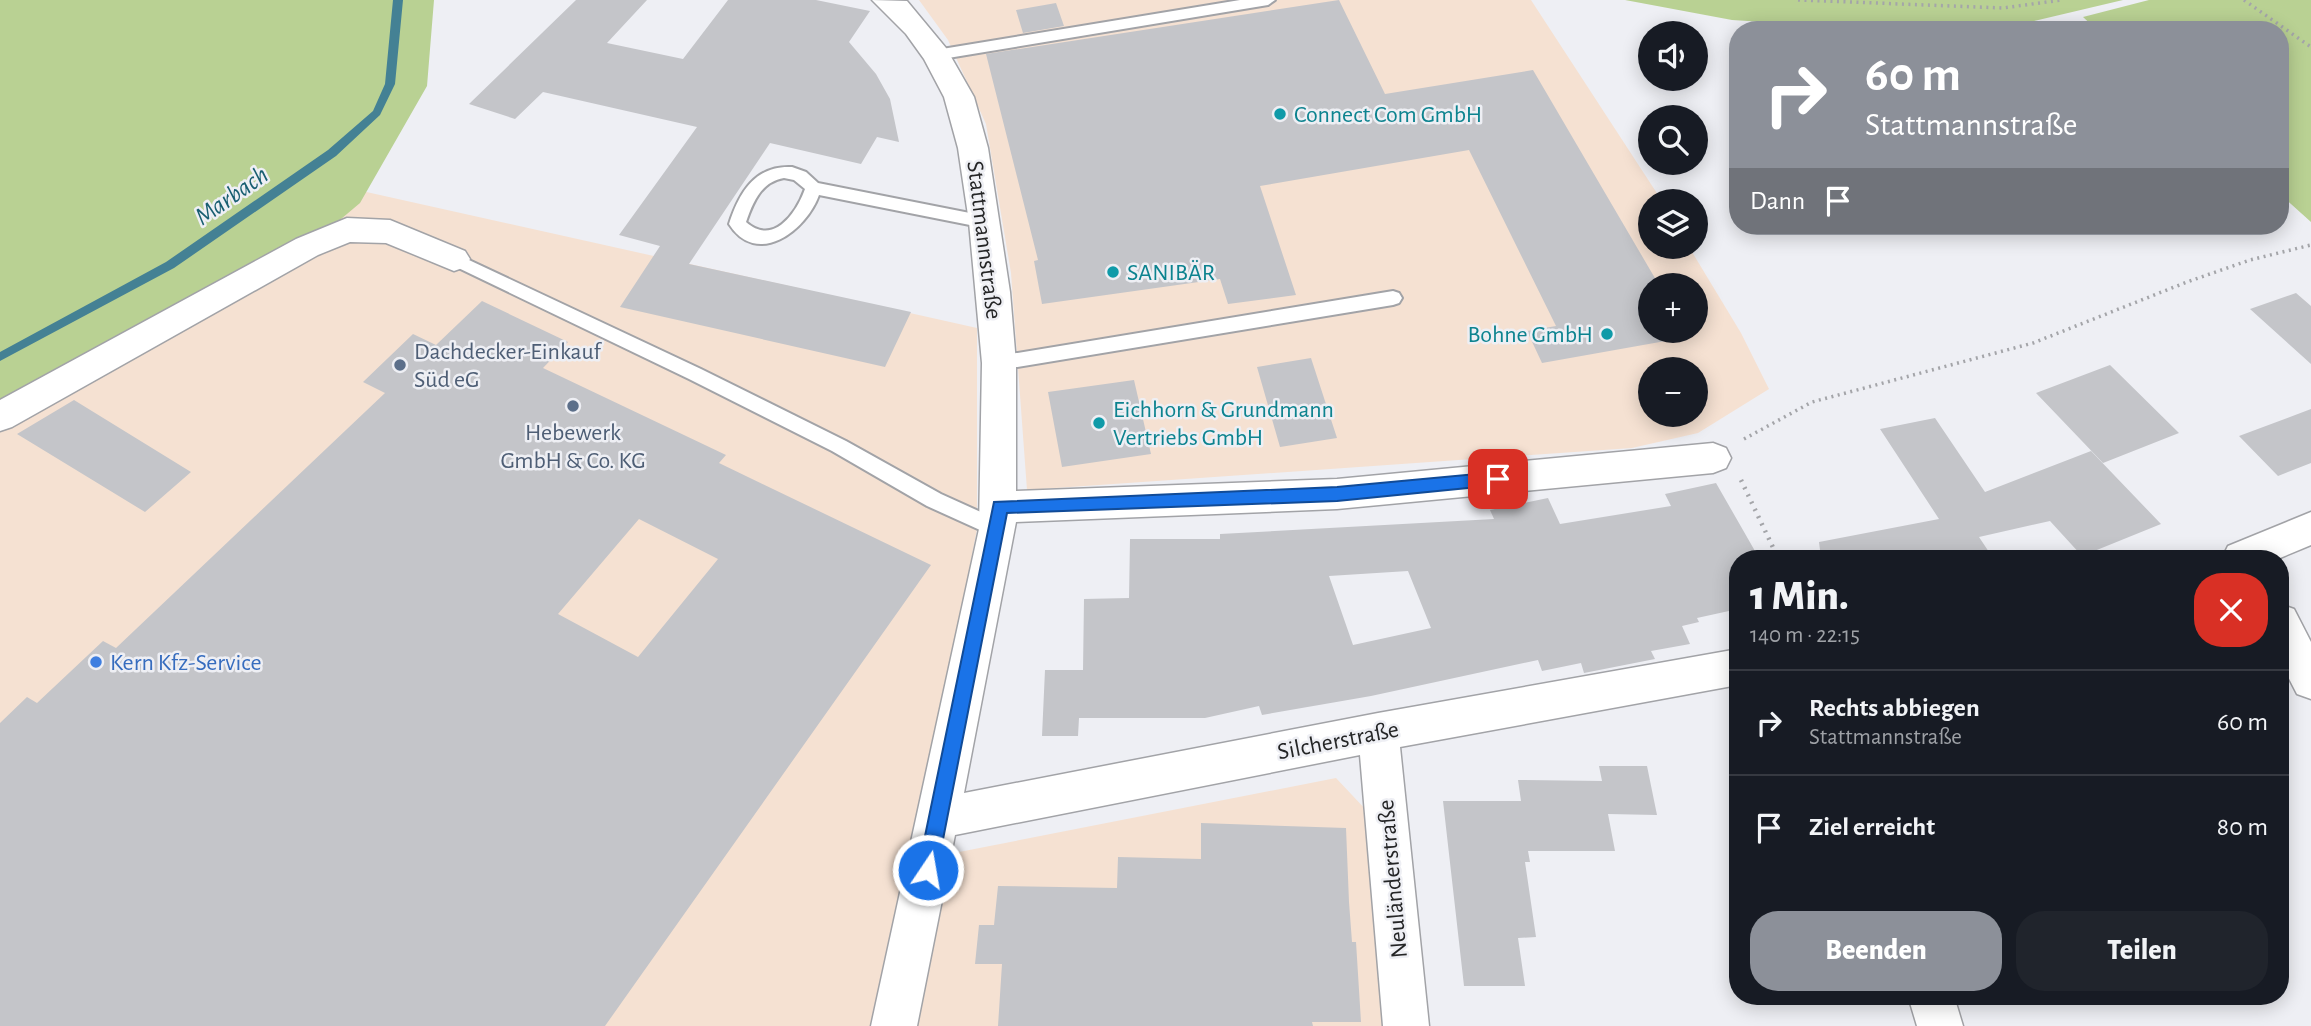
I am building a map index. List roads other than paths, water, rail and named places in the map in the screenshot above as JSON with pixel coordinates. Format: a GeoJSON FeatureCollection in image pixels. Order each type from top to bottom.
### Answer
{"type":"FeatureCollection","features":[{"type":"Feature","properties":{"kind":"street","name":"Stattmannstraße"},"geometry":{"type":"LineString","coordinates":[[886,0],[897,7],[916,28],[936,55],[958,97],[973,148],[985,222],[999,363],[999,518],[894,1026]]}},
{"type":"Feature","properties":{"kind":"street"},"geometry":{"type":"LineString","coordinates":[[0,416],[307,247],[347,230],[390,232],[454,259]]}},
{"type":"Feature","properties":{"kind":"street"},"geometry":{"type":"LineString","coordinates":[[999,518],[1337,494],[1713,458]]}},
{"type":"Feature","properties":{"kind":"street"},"geometry":{"type":"LineString","coordinates":[[2263,550],[2311,528]]}},
{"type":"Feature","properties":{"kind":"street"},"geometry":{"type":"LineString","coordinates":[[2289,638],[2311,681]]}},
{"type":"Feature","properties":{"kind":"street","name":"Silcherstraße"},"geometry":{"type":"LineString","coordinates":[[939,818],[1378,732],[1729,669]]}},
{"type":"Feature","properties":{"kind":"street","name":"Neuländerstraße"},"geometry":{"type":"LineString","coordinates":[[1378,732],[1406,1026]]}},
{"type":"Feature","properties":{"kind":"street"},"geometry":{"type":"LineString","coordinates":[[1934,1005],[1940,1026]]}},
{"type":"Feature","properties":{"kind":"lane"},"geometry":{"type":"LineString","coordinates":[[936,55],[1268,0]]}},
{"type":"Feature","properties":{"kind":"lane"},"geometry":{"type":"LineString","coordinates":[[813,188],[810,200],[791,228],[776,235],[759,237],[745,233],[737,224],[742,208],[754,188],[770,175],[790,171],[806,177],[813,188],[985,222]]}},
{"type":"Feature","properties":{"kind":"lane"},"geometry":{"type":"LineString","coordinates":[[454,259],[839,446],[934,500],[999,518]]}},
{"type":"Feature","properties":{"kind":"lane"},"geometry":{"type":"LineString","coordinates":[[999,363],[1393,298]]}},
{"type":"Feature","properties":{"kind":"waterway","name":"Marbach"},"geometry":{"type":"LineString","coordinates":[[0,357],[170,265],[332,153],[377,113],[390,84],[398,0]]}},
{"type":"Feature","properties":{"kind":"place","name":"Connect Com GmbH"},"geometry":{"type":"Point","coordinates":[1280,114]}},
{"type":"Feature","properties":{"kind":"place","name":"SANIBÄR"},"geometry":{"type":"Point","coordinates":[1113,272]}},
{"type":"Feature","properties":{"kind":"place","name":"Bohne GmbH"},"geometry":{"type":"Point","coordinates":[1607,334]}},
{"type":"Feature","properties":{"kind":"place","name":"Dachdecker-Einkauf Süd eG"},"geometry":{"type":"Point","coordinates":[400,365]}},
{"type":"Feature","properties":{"kind":"place","name":"Hebewerk GmbH & Co. KG"},"geometry":{"type":"Point","coordinates":[573,406]}},
{"type":"Feature","properties":{"kind":"place","name":"Eichhorn & Grundmann Vertriebs GmbH"},"geometry":{"type":"Point","coordinates":[1099,423]}},
{"type":"Feature","properties":{"kind":"place","name":"Kern Kfz-Service"},"geometry":{"type":"Point","coordinates":[96,662]}}]}
